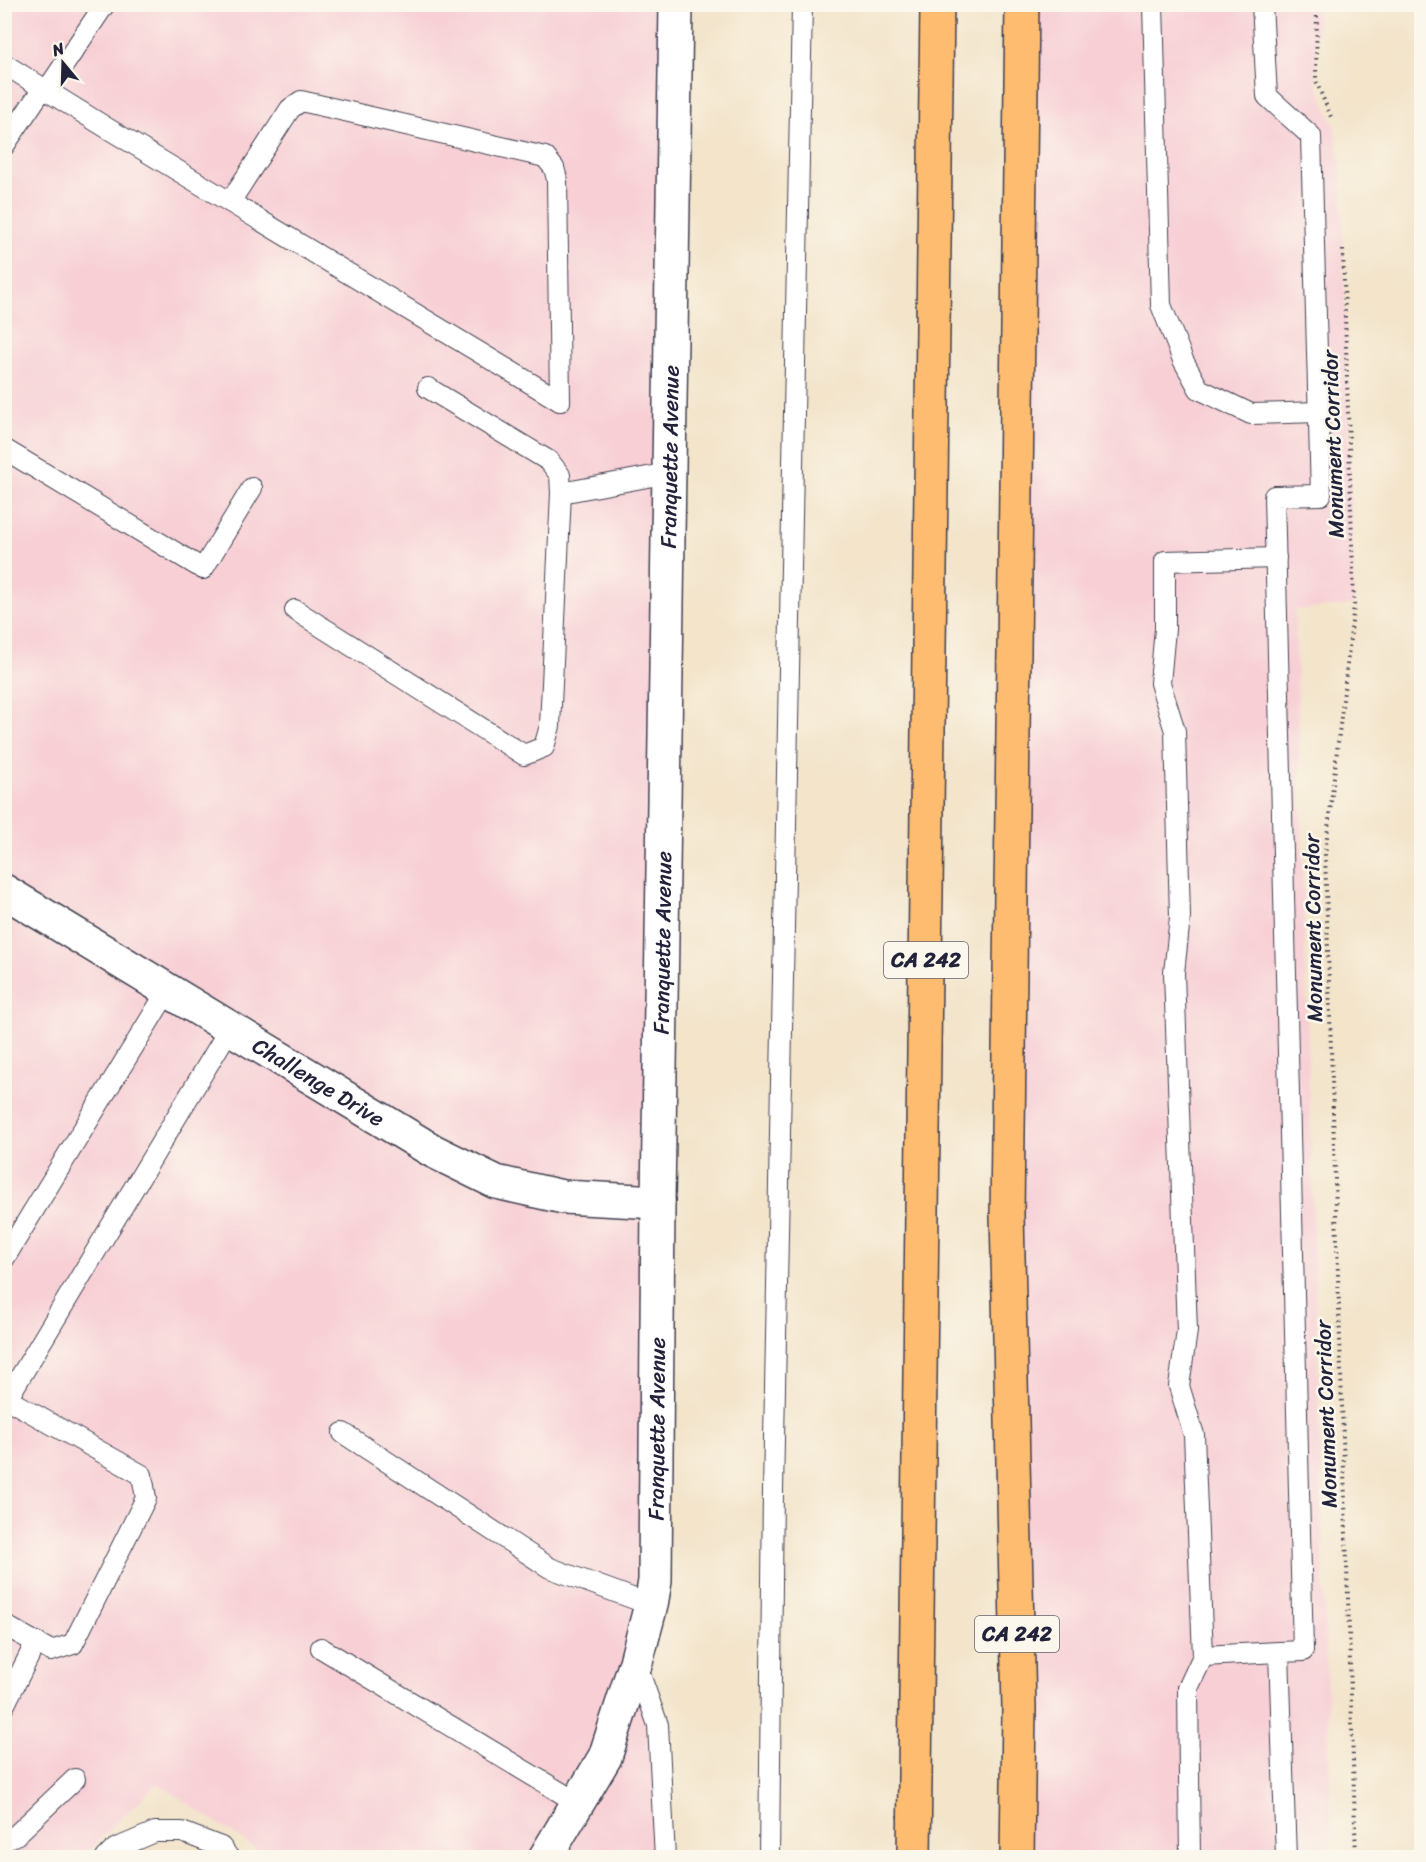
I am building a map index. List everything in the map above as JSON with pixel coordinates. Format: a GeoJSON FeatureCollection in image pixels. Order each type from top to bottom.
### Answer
{"type":"FeatureCollection","features":[{"type":"Feature","properties":{"kind":"highway"},"geometry":{"type":"LineString","coordinates":[[932,4],[937,63]]}},
{"type":"Feature","properties":{"kind":"highway","name":"CA 242"},"geometry":{"type":"LineString","coordinates":[[914,1857],[937,4]]}},
{"type":"Feature","properties":{"kind":"highway","name":"CA 242"},"geometry":{"type":"LineString","coordinates":[[1017,1857],[1019,1708],[1006,1215],[1024,4]]}},
{"type":"Feature","properties":{"kind":"street","name":"Franquette Avenue"},"geometry":{"type":"LineString","coordinates":[[545,1857],[605,1757],[636,1662],[655,1581],[658,1202],[676,4]]}},
{"type":"Feature","properties":{"kind":"street","name":"Challenge Drive"},"geometry":{"type":"LineString","coordinates":[[4,891],[433,1151],[496,1182],[563,1197],[658,1202]]}},
{"type":"Feature","properties":{"kind":"lane"},"geometry":{"type":"LineString","coordinates":[[4,146],[105,4]]}},
{"type":"Feature","properties":{"kind":"lane"},"geometry":{"type":"LineString","coordinates":[[769,1857],[773,1491],[802,4]]}},
{"type":"Feature","properties":{"kind":"lane"},"geometry":{"type":"LineString","coordinates":[[1153,4],[1161,305],[1183,360],[1199,389],[1251,414],[1319,412]]}},
{"type":"Feature","properties":{"kind":"lane"},"geometry":{"type":"LineString","coordinates":[[1203,1656],[1303,1651],[1274,496],[1321,495],[1319,412],[1311,136],[1267,96],[1262,4]]}},
{"type":"Feature","properties":{"kind":"lane"},"geometry":{"type":"LineString","coordinates":[[4,64],[230,202],[560,401],[557,179],[554,168],[545,157],[301,101],[290,109],[230,202]]}},
{"type":"Feature","properties":{"kind":"lane"},"geometry":{"type":"LineString","coordinates":[[295,610],[524,755],[544,747],[550,726],[560,475],[549,461],[428,388]]}},
{"type":"Feature","properties":{"kind":"lane"},"geometry":{"type":"LineString","coordinates":[[4,449],[203,569],[252,488]]}},
{"type":"Feature","properties":{"kind":"lane"},"geometry":{"type":"LineString","coordinates":[[561,493],[669,473]]}},
{"type":"Feature","properties":{"kind":"lane"},"geometry":{"type":"LineString","coordinates":[[1190,1857],[1188,1688],[1203,1656],[1194,1435],[1179,1386],[1187,1331],[1174,973],[1180,917],[1175,731],[1160,683],[1166,629],[1165,561],[1276,558]]}},
{"type":"Feature","properties":{"kind":"lane"},"geometry":{"type":"LineString","coordinates":[[4,1260],[168,990]]}},
{"type":"Feature","properties":{"kind":"lane"},"geometry":{"type":"LineString","coordinates":[[4,1625],[51,1651],[73,1644],[146,1497],[142,1475],[6,1402],[230,1028]]}},
{"type":"Feature","properties":{"kind":"lane"},"geometry":{"type":"LineString","coordinates":[[343,1433],[550,1568],[651,1605]]}},
{"type":"Feature","properties":{"kind":"lane"},"geometry":{"type":"LineString","coordinates":[[4,1706],[36,1642]]}},
{"type":"Feature","properties":{"kind":"lane"},"geometry":{"type":"LineString","coordinates":[[321,1648],[578,1803]]}},
{"type":"Feature","properties":{"kind":"lane"},"geometry":{"type":"LineString","coordinates":[[1279,1652],[1286,1857]]}},
{"type":"Feature","properties":{"kind":"lane"},"geometry":{"type":"LineString","coordinates":[[636,1662],[658,1725],[665,1857]]}},
{"type":"Feature","properties":{"kind":"lane"},"geometry":{"type":"LineString","coordinates":[[4,1841],[16,1835],[75,1779]]}},
{"type":"Feature","properties":{"kind":"lane"},"geometry":{"type":"LineString","coordinates":[[106,1857],[115,1849],[155,1832],[182,1832],[221,1847],[229,1857]]}},
{"type":"Feature","properties":{"kind":"path"},"geometry":{"type":"LineString","coordinates":[[1317,4],[1316,81],[1334,125]]}},
{"type":"Feature","properties":{"kind":"path","name":"Monument Corridor"},"geometry":{"type":"LineString","coordinates":[[1343,239],[1354,605],[1325,854],[1356,1857]]}},
{"type":"Feature","properties":{"kind":"shaded area"},"geometry":{"type":"Polygon","coordinates":[[[5,5],[676,5],[658,1202],[636,1662],[658,1725],[665,1857],[268,1857],[157,1783],[82,1857],[5,1858],[5,5]]]}},
{"type":"Feature","properties":{"kind":"shaded area"},"geometry":{"type":"Polygon","coordinates":[[[1025,5],[1317,5],[1316,81],[1334,125],[1341,169],[1354,605],[1295,610],[1332,1857],[1017,1858],[1025,5]]]}}]}
